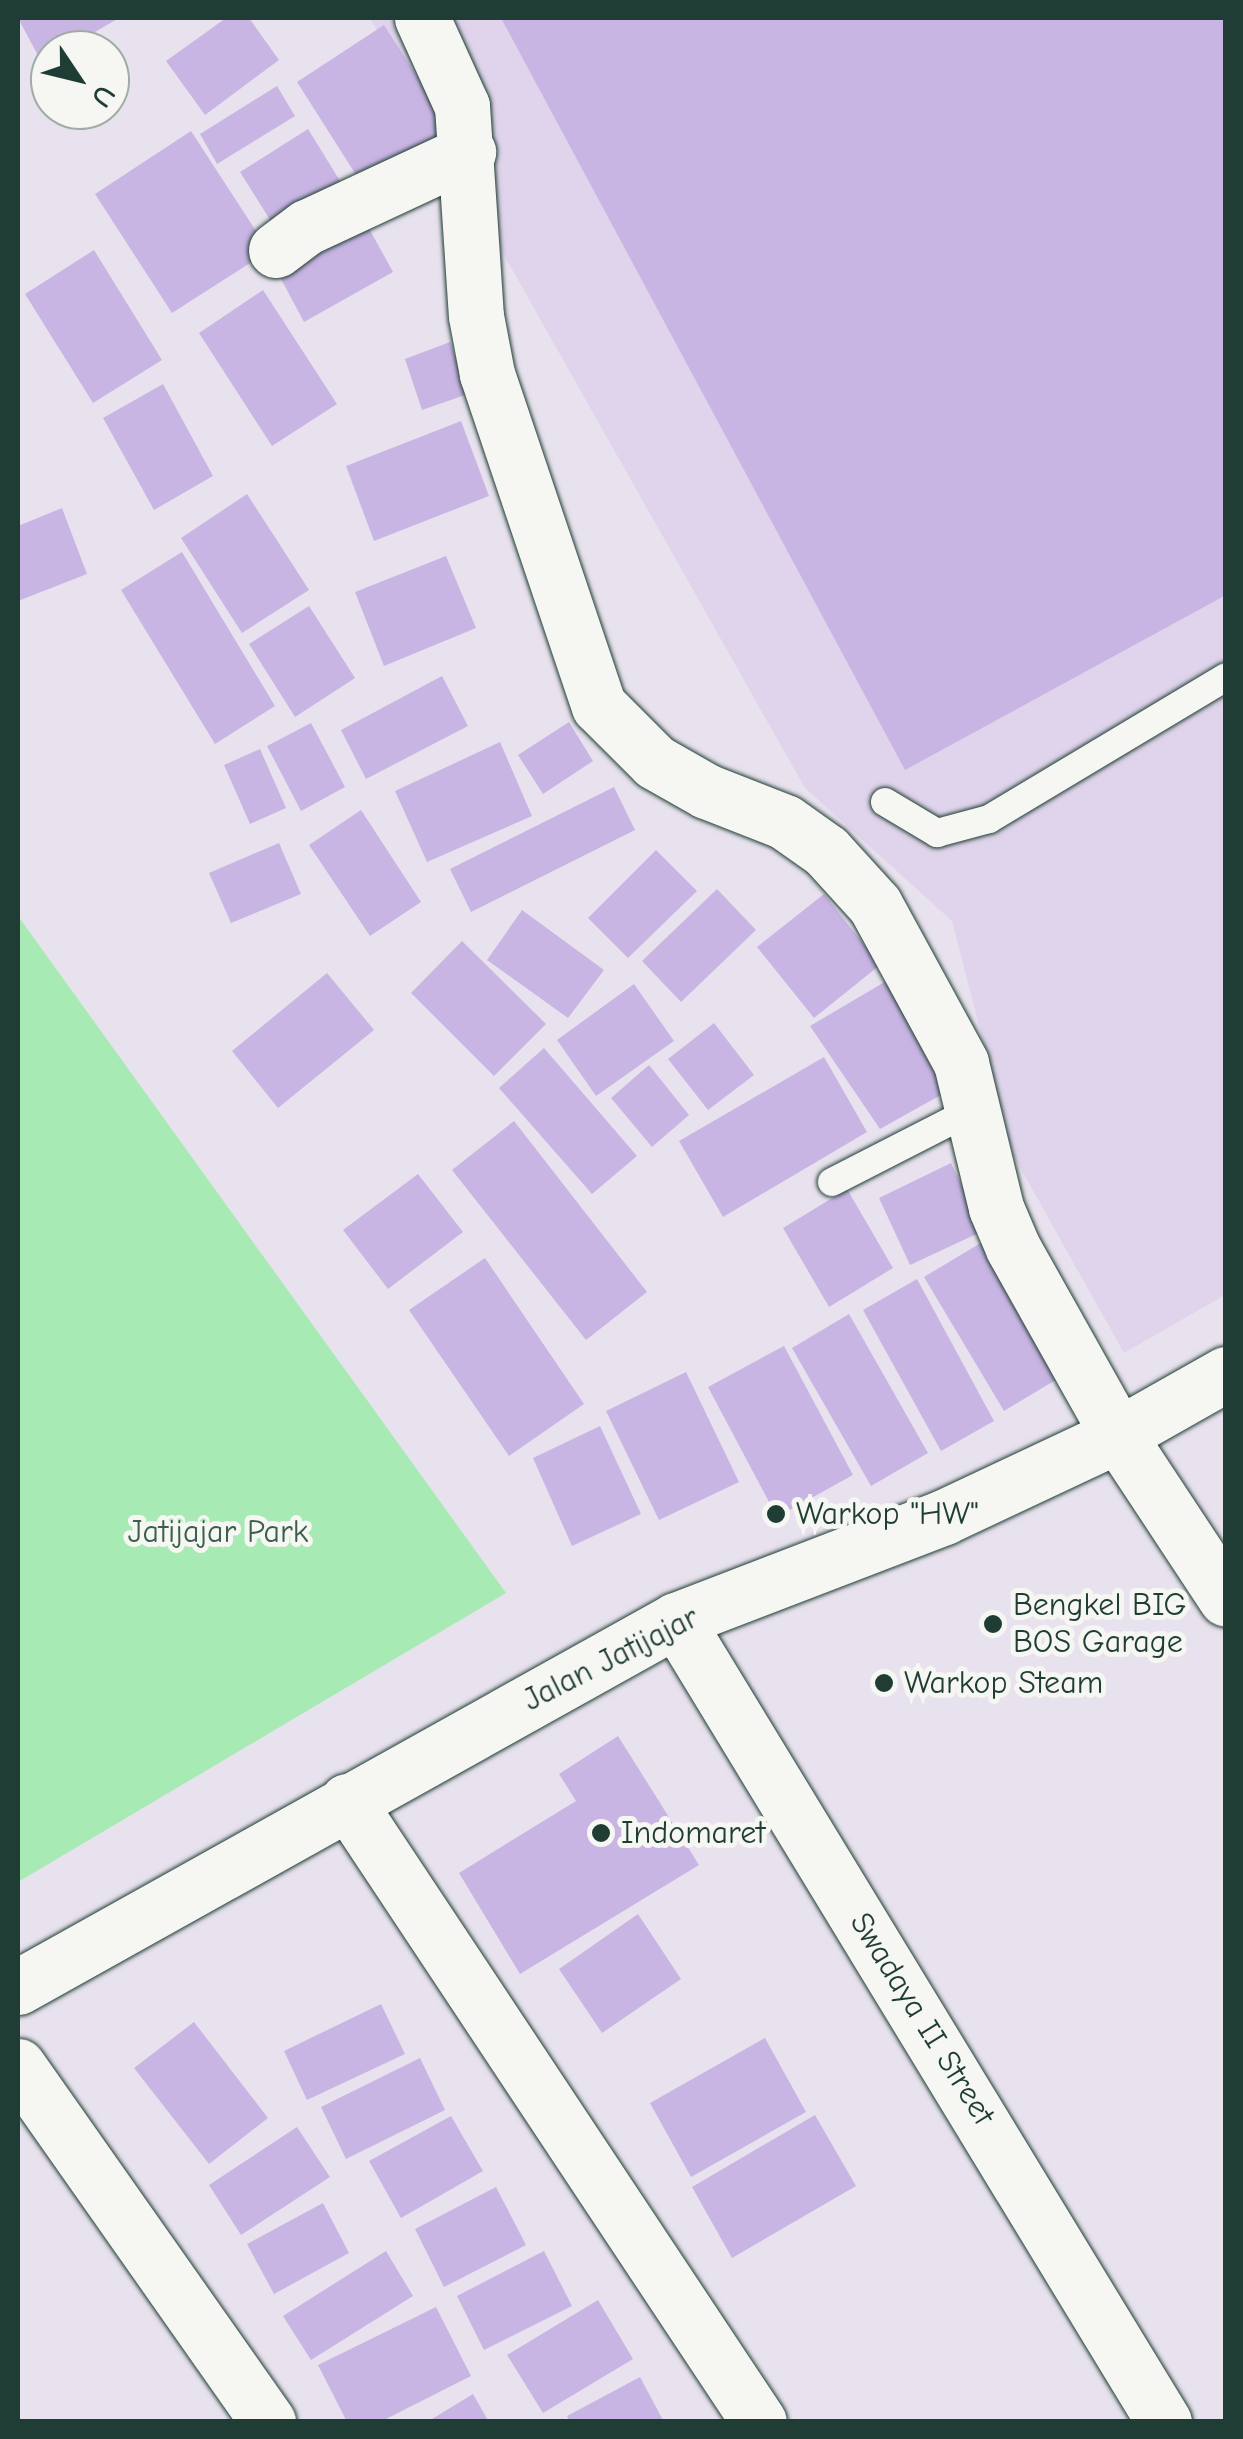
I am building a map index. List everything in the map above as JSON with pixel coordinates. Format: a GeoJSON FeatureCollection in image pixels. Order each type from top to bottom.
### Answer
{"type":"FeatureCollection","features":[{"type":"Feature","properties":{"kind":"street"},"geometry":{"type":"LineString","coordinates":[[422,18],[462,106],[476,316],[487,374],[599,706],[654,762],[706,791],[785,822],[826,850],[876,906],[923,984],[961,1062],[1013,1248],[1118,1436],[1226,1598]]}},
{"type":"Feature","properties":{"kind":"street"},"geometry":{"type":"LineString","coordinates":[[276,250],[307,227],[468,152]]}},
{"type":"Feature","properties":{"kind":"street","name":"Jalan Jatijajar"},"geometry":{"type":"LineString","coordinates":[[18,1987],[676,1620],[944,1517],[1118,1436],[1226,1374]]}},
{"type":"Feature","properties":{"kind":"street","name":"Swadaya II Street"},"geometry":{"type":"LineString","coordinates":[[676,1620],[1164,2422]]}},
{"type":"Feature","properties":{"kind":"street"},"geometry":{"type":"LineString","coordinates":[[347,1801],[759,2422]]}},
{"type":"Feature","properties":{"kind":"street"},"geometry":{"type":"LineString","coordinates":[[18,2066],[268,2422]]}},
{"type":"Feature","properties":{"kind":"lane"},"geometry":{"type":"LineString","coordinates":[[885,802],[938,832],[989,820],[1226,676]]}},
{"type":"Feature","properties":{"kind":"lane"},"geometry":{"type":"LineString","coordinates":[[832,1182],[973,1110]]}},
{"type":"Feature","properties":{"kind":"shaded area"},"geometry":{"type":"Polygon","coordinates":[[[370,18],[1225,18],[1225,1295],[1124,1353],[1012,1153],[952,921],[805,788],[370,18]]]}},
{"type":"Feature","properties":{"kind":"green space","name":"Jatijajar Park"},"geometry":{"type":"Polygon","coordinates":[[[18,916],[506,1593],[18,1882],[18,916]]]}},
{"type":"Feature","properties":{"kind":"building"},"geometry":{"type":"Polygon","coordinates":[[[18,18],[119,18],[98,30],[30,30],[30,40],[18,18]]]}},
{"type":"Feature","properties":{"kind":"building"},"geometry":{"type":"Polygon","coordinates":[[[226,18],[249,18],[279,60],[205,115],[166,61],[226,18]]]}},
{"type":"Feature","properties":{"kind":"building"},"geometry":{"type":"Polygon","coordinates":[[[501,18],[1226,18],[1226,595],[905,770],[501,18]]]}},
{"type":"Feature","properties":{"kind":"building"},"geometry":{"type":"Polygon","coordinates":[[[384,25],[453,132],[365,189],[297,82],[384,25]]]}},
{"type":"Feature","properties":{"kind":"building"},"geometry":{"type":"Polygon","coordinates":[[[277,86],[295,116],[217,164],[200,134],[277,86]]]}},
{"type":"Feature","properties":{"kind":"building"},"geometry":{"type":"Polygon","coordinates":[[[308,129],[345,189],[277,231],[240,172],[308,129]]]}},
{"type":"Feature","properties":{"kind":"building"},"geometry":{"type":"Polygon","coordinates":[[[191,131],[269,251],[172,313],[95,194],[191,131]]]}},
{"type":"Feature","properties":{"kind":"building"},"geometry":{"type":"Polygon","coordinates":[[[361,214],[393,272],[304,322],[273,264],[361,214]]]}},
{"type":"Feature","properties":{"kind":"building"},"geometry":{"type":"Polygon","coordinates":[[[94,250],[162,360],[93,403],[25,294],[94,250]]]}},
{"type":"Feature","properties":{"kind":"building"},"geometry":{"type":"Polygon","coordinates":[[[263,290],[337,404],[272,446],[199,333],[263,290]]]}},
{"type":"Feature","properties":{"kind":"building"},"geometry":{"type":"Polygon","coordinates":[[[450,342],[468,394],[422,410],[405,359],[450,342]]]}},
{"type":"Feature","properties":{"kind":"building"},"geometry":{"type":"Polygon","coordinates":[[[163,384],[213,476],[154,510],[103,418],[163,384]]]}},
{"type":"Feature","properties":{"kind":"building"},"geometry":{"type":"Polygon","coordinates":[[[461,421],[489,496],[374,541],[346,466],[461,421]]]}},
{"type":"Feature","properties":{"kind":"building"},"geometry":{"type":"Polygon","coordinates":[[[247,494],[309,590],[242,633],[181,538],[247,494]]]}},
{"type":"Feature","properties":{"kind":"building"},"geometry":{"type":"Polygon","coordinates":[[[62,508],[87,574],[18,601],[18,526],[62,508]]]}},
{"type":"Feature","properties":{"kind":"building"},"geometry":{"type":"Polygon","coordinates":[[[182,552],[275,706],[215,744],[121,590],[182,552]]]}},
{"type":"Feature","properties":{"kind":"building"},"geometry":{"type":"Polygon","coordinates":[[[446,556],[476,628],[384,666],[355,592],[446,556]]]}},
{"type":"Feature","properties":{"kind":"building"},"geometry":{"type":"Polygon","coordinates":[[[309,606],[355,678],[295,717],[249,644],[309,606]]]}},
{"type":"Feature","properties":{"kind":"building"},"geometry":{"type":"Polygon","coordinates":[[[442,676],[468,726],[366,779],[341,730],[442,676]]]}},
{"type":"Feature","properties":{"kind":"building"},"geometry":{"type":"Polygon","coordinates":[[[569,722],[593,761],[543,794],[518,755],[569,722]]]}},
{"type":"Feature","properties":{"kind":"building"},"geometry":{"type":"Polygon","coordinates":[[[311,723],[345,787],[301,811],[267,746],[311,723]]]}},
{"type":"Feature","properties":{"kind":"building"},"geometry":{"type":"Polygon","coordinates":[[[500,742],[532,816],[427,862],[395,791],[500,742]]]}},
{"type":"Feature","properties":{"kind":"building"},"geometry":{"type":"Polygon","coordinates":[[[260,749],[286,808],[250,824],[224,765],[260,749]]]}},
{"type":"Feature","properties":{"kind":"building"},"geometry":{"type":"Polygon","coordinates":[[[614,787],[635,830],[471,912],[450,869],[614,787]]]}},
{"type":"Feature","properties":{"kind":"building"},"geometry":{"type":"Polygon","coordinates":[[[361,810],[421,902],[370,936],[309,845],[361,810]]]}},
{"type":"Feature","properties":{"kind":"building"},"geometry":{"type":"Polygon","coordinates":[[[279,843],[301,894],[231,923],[209,873],[279,843]]]}},
{"type":"Feature","properties":{"kind":"building"},"geometry":{"type":"Polygon","coordinates":[[[656,850],[697,891],[628,958],[588,918],[656,850]]]}},
{"type":"Feature","properties":{"kind":"building"},"geometry":{"type":"Polygon","coordinates":[[[717,889],[756,930],[681,1002],[642,961],[717,889]]]}},
{"type":"Feature","properties":{"kind":"building"},"geometry":{"type":"Polygon","coordinates":[[[824,894],[880,965],[814,1018],[757,947],[824,894]]]}},
{"type":"Feature","properties":{"kind":"building"},"geometry":{"type":"Polygon","coordinates":[[[522,910],[604,970],[568,1018],[487,960],[522,910]]]}},
{"type":"Feature","properties":{"kind":"building"},"geometry":{"type":"Polygon","coordinates":[[[462,941],[546,1024],[494,1076],[411,993],[462,941]]]}},
{"type":"Feature","properties":{"kind":"building"},"geometry":{"type":"Polygon","coordinates":[[[327,973],[374,1030],[278,1108],[232,1051],[327,973]]]}},
{"type":"Feature","properties":{"kind":"building"},"geometry":{"type":"Polygon","coordinates":[[[888,980],[948,1091],[880,1129],[810,1026],[888,980]]]}},
{"type":"Feature","properties":{"kind":"building"},"geometry":{"type":"Polygon","coordinates":[[[634,984],[674,1041],[596,1096],[557,1040],[634,984]]]}},
{"type":"Feature","properties":{"kind":"building"},"geometry":{"type":"Polygon","coordinates":[[[714,1023],[754,1075],[708,1110],[668,1059],[714,1023]]]}},
{"type":"Feature","properties":{"kind":"building"},"geometry":{"type":"Polygon","coordinates":[[[544,1048],[637,1156],[592,1194],[499,1088],[544,1048]]]}},
{"type":"Feature","properties":{"kind":"building"},"geometry":{"type":"Polygon","coordinates":[[[824,1057],[867,1132],[723,1217],[679,1141],[824,1057]]]}},
{"type":"Feature","properties":{"kind":"building"},"geometry":{"type":"Polygon","coordinates":[[[649,1065],[689,1115],[652,1147],[611,1098],[649,1065]]]}},
{"type":"Feature","properties":{"kind":"building"},"geometry":{"type":"Polygon","coordinates":[[[514,1121],[647,1292],[586,1340],[452,1170],[514,1121]]]}},
{"type":"Feature","properties":{"kind":"building"},"geometry":{"type":"Polygon","coordinates":[[[951,1163],[983,1231],[910,1265],[879,1198],[951,1163]]]}},
{"type":"Feature","properties":{"kind":"building"},"geometry":{"type":"Polygon","coordinates":[[[418,1174],[463,1232],[388,1289],[343,1230],[418,1174]]]}},
{"type":"Feature","properties":{"kind":"building"},"geometry":{"type":"Polygon","coordinates":[[[847,1189],[893,1268],[829,1307],[783,1228],[847,1189]]]}},
{"type":"Feature","properties":{"kind":"building"},"geometry":{"type":"Polygon","coordinates":[[[984,1241],[1064,1375],[1004,1411],[924,1277],[984,1241]]]}},
{"type":"Feature","properties":{"kind":"building"},"geometry":{"type":"Polygon","coordinates":[[[485,1258],[584,1404],[509,1456],[409,1310],[485,1258]]]}},
{"type":"Feature","properties":{"kind":"building"},"geometry":{"type":"Polygon","coordinates":[[[917,1279],[994,1421],[941,1451],[863,1310],[917,1279]]]}},
{"type":"Feature","properties":{"kind":"building"},"geometry":{"type":"Polygon","coordinates":[[[849,1314],[928,1453],[871,1486],[792,1348],[849,1314]]]}},
{"type":"Feature","properties":{"kind":"building"},"geometry":{"type":"Polygon","coordinates":[[[784,1346],[853,1475],[777,1517],[708,1387],[784,1346]]]}},
{"type":"Feature","properties":{"kind":"building"},"geometry":{"type":"Polygon","coordinates":[[[686,1372],[739,1482],[659,1520],[606,1411],[686,1372]]]}},
{"type":"Feature","properties":{"kind":"building"},"geometry":{"type":"Polygon","coordinates":[[[600,1426],[641,1514],[572,1546],[533,1458],[600,1426]]]}},
{"type":"Feature","properties":{"kind":"building","name":"Indomaret"},"geometry":{"type":"Polygon","coordinates":[[[618,1736],[699,1865],[520,1974],[459,1873],[576,1801],[559,1774],[618,1736]]]}},
{"type":"Feature","properties":{"kind":"building"},"geometry":{"type":"Polygon","coordinates":[[[638,1914],[681,1979],[602,2033],[559,1969],[638,1914]]]}},
{"type":"Feature","properties":{"kind":"building"},"geometry":{"type":"Polygon","coordinates":[[[381,2004],[405,2054],[307,2100],[284,2051],[381,2004]]]}},
{"type":"Feature","properties":{"kind":"building"},"geometry":{"type":"Polygon","coordinates":[[[194,2022],[268,2118],[209,2164],[134,2068],[194,2022]]]}},
{"type":"Feature","properties":{"kind":"building"},"geometry":{"type":"Polygon","coordinates":[[[765,2038],[806,2112],[691,2177],[650,2103],[765,2038]]]}},
{"type":"Feature","properties":{"kind":"building"},"geometry":{"type":"Polygon","coordinates":[[[420,2058],[445,2110],[346,2159],[321,2107],[420,2058]]]}},
{"type":"Feature","properties":{"kind":"building"},"geometry":{"type":"Polygon","coordinates":[[[815,2115],[856,2186],[732,2258],[692,2187],[815,2115]]]}},
{"type":"Feature","properties":{"kind":"building"},"geometry":{"type":"Polygon","coordinates":[[[451,2116],[483,2171],[401,2218],[369,2161],[451,2116]]]}},
{"type":"Feature","properties":{"kind":"building"},"geometry":{"type":"Polygon","coordinates":[[[297,2127],[330,2177],[241,2235],[209,2185],[297,2127]]]}},
{"type":"Feature","properties":{"kind":"building"},"geometry":{"type":"Polygon","coordinates":[[[496,2187],[526,2245],[444,2287],[415,2229],[496,2187]]]}},
{"type":"Feature","properties":{"kind":"building"},"geometry":{"type":"Polygon","coordinates":[[[323,2203],[349,2253],[274,2294],[247,2244],[323,2203]]]}},
{"type":"Feature","properties":{"kind":"building"},"geometry":{"type":"Polygon","coordinates":[[[386,2251],[413,2296],[311,2360],[283,2316],[386,2251]]]}},
{"type":"Feature","properties":{"kind":"building"},"geometry":{"type":"Polygon","coordinates":[[[544,2251],[572,2306],[484,2350],[457,2296],[544,2251]]]}},
{"type":"Feature","properties":{"kind":"building"},"geometry":{"type":"Polygon","coordinates":[[[598,2300],[633,2359],[543,2413],[507,2355],[598,2300]]]}},
{"type":"Feature","properties":{"kind":"building"},"geometry":{"type":"Polygon","coordinates":[[[436,2307],[471,2376],[380,2422],[347,2422],[318,2365],[436,2307]]]}},
{"type":"Feature","properties":{"kind":"building"},"geometry":{"type":"Polygon","coordinates":[[[640,2377],[664,2422],[570,2422],[567,2416],[640,2377]]]}},
{"type":"Feature","properties":{"kind":"building"},"geometry":{"type":"Polygon","coordinates":[[[473,2394],[489,2422],[427,2422],[473,2394]]]}},
{"type":"Feature","properties":{"kind":"place","name":"Warkop \"HW\""},"geometry":{"type":"Point","coordinates":[776,1514]}},
{"type":"Feature","properties":{"kind":"place","name":"Bengkel BIG BOS Garage"},"geometry":{"type":"Point","coordinates":[993,1624]}},
{"type":"Feature","properties":{"kind":"place","name":"Warkop Steam"},"geometry":{"type":"Point","coordinates":[884,1683]}},
{"type":"Feature","properties":{"kind":"place","name":"Indomaret"},"geometry":{"type":"Point","coordinates":[601,1833]}}]}
